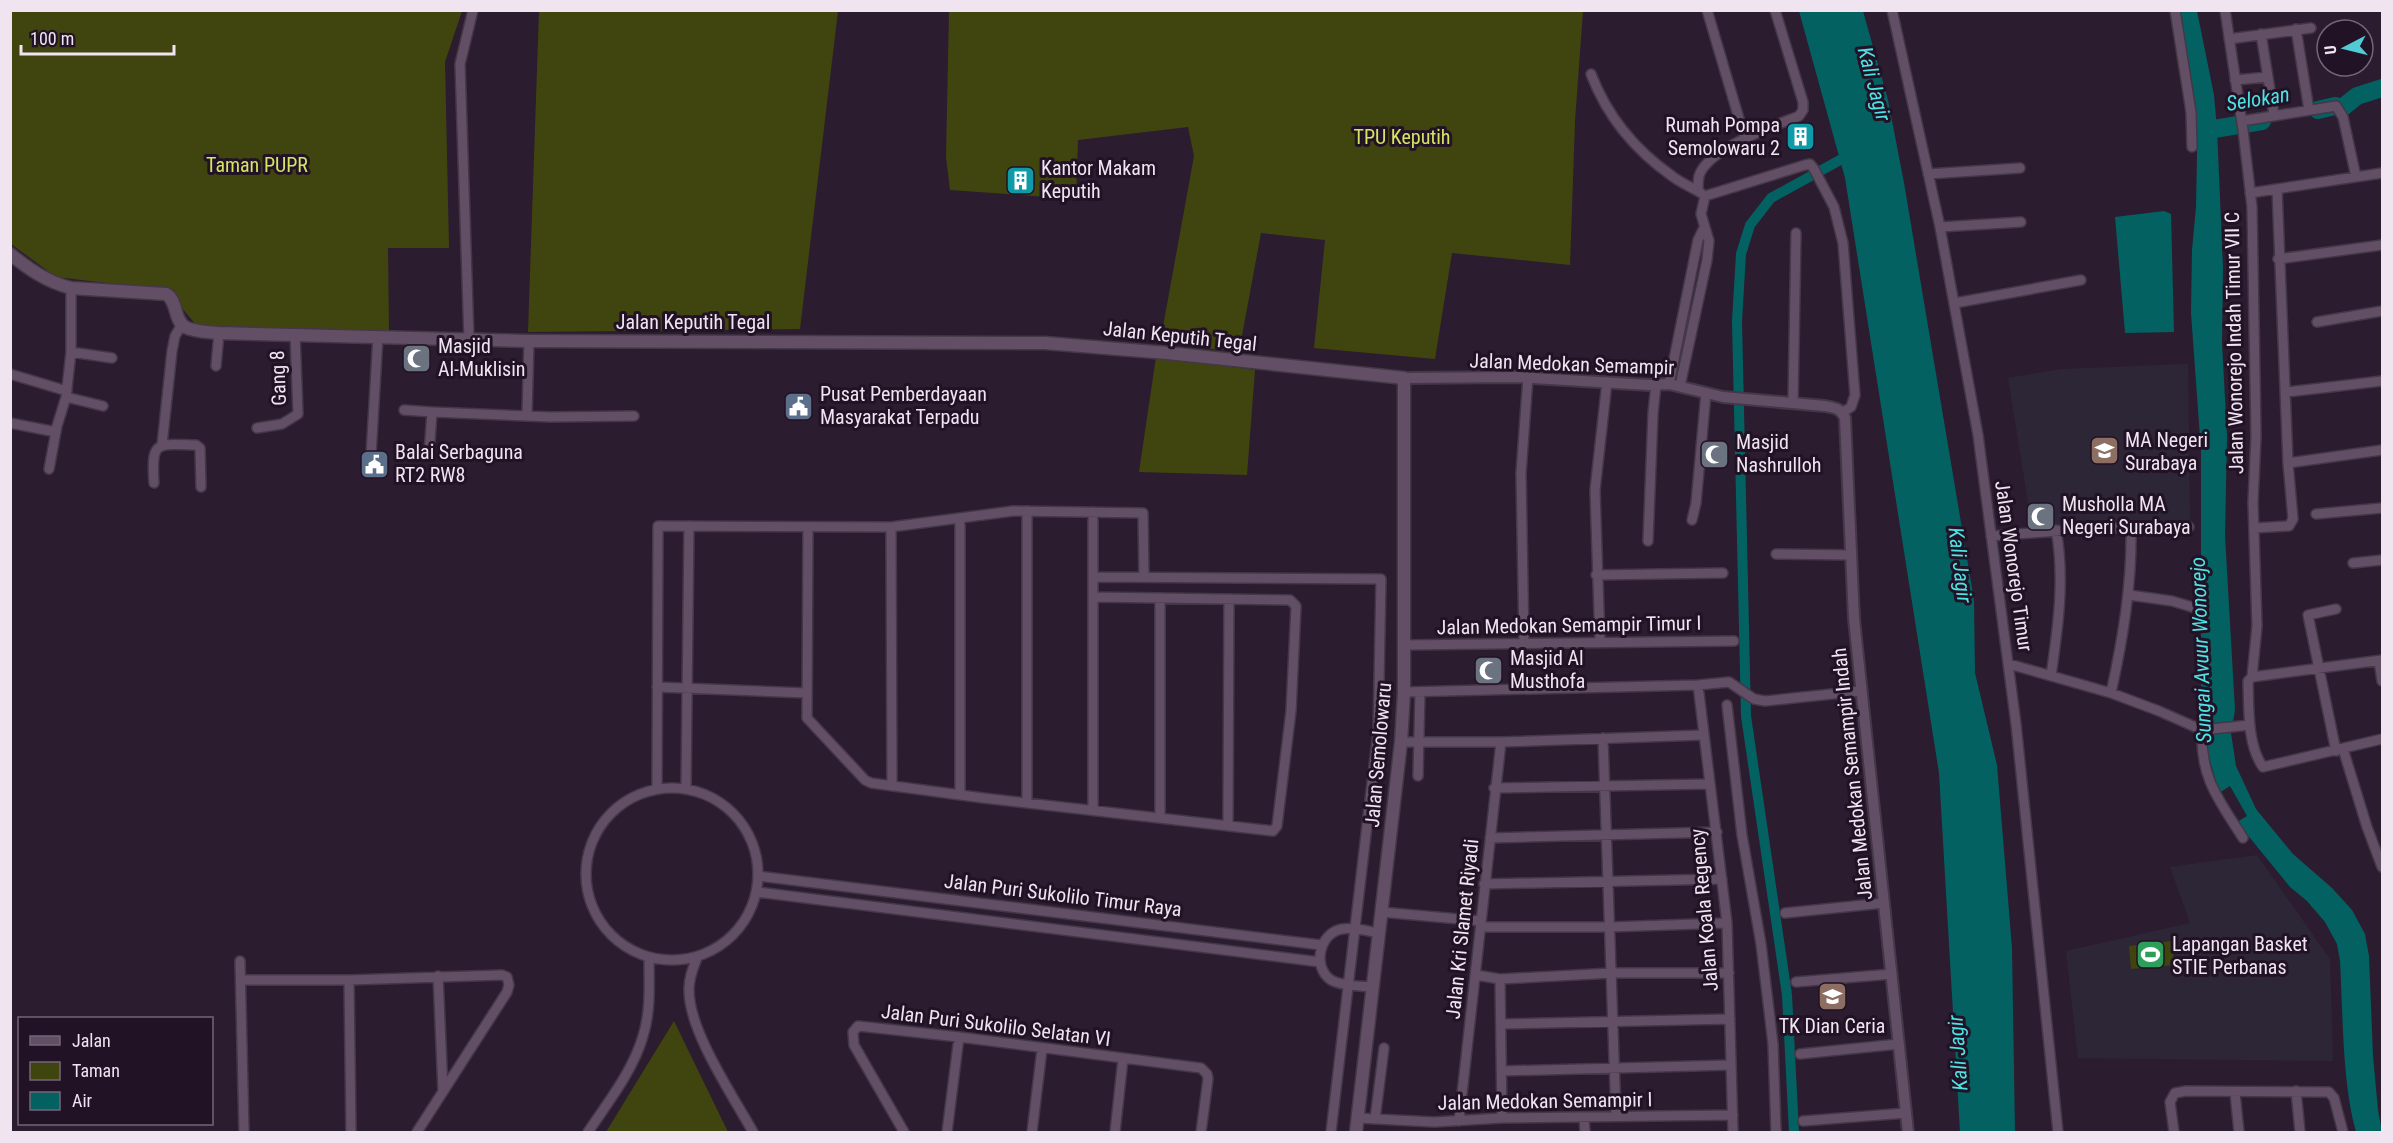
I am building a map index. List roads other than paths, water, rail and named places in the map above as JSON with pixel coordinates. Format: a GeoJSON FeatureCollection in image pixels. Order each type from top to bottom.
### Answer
{"type":"FeatureCollection","features":[{"type":"Feature","properties":{"kind":"main road"},"geometry":{"type":"LineString","coordinates":[[10,254],[37,275],[71,288],[166,294],[171,298],[182,324]]}},
{"type":"Feature","properties":{"kind":"main road","name":"Jalan Keputih Tegal"},"geometry":{"type":"LineString","coordinates":[[182,324],[188,328],[219,333],[469,340],[1049,343],[1404,378]]}},
{"type":"Feature","properties":{"kind":"main road","name":"Jalan Semolowaru"},"geometry":{"type":"LineString","coordinates":[[1356,1132],[1369,987],[1381,912],[1401,742],[1405,645],[1404,378]]}},
{"type":"Feature","properties":{"kind":"street"},"geometry":{"type":"LineString","coordinates":[[469,340],[460,64],[473,10]]}},
{"type":"Feature","properties":{"kind":"street"},"geometry":{"type":"LineString","coordinates":[[1707,10],[1745,139]]}},
{"type":"Feature","properties":{"kind":"street"},"geometry":{"type":"LineString","coordinates":[[1675,385],[1698,240],[1704,228],[1699,175],[1710,160],[1745,139],[1798,116],[1803,110],[1803,102],[1775,10]]}},
{"type":"Feature","properties":{"kind":"street","name":"Jalan Wonorejo Timur"},"geometry":{"type":"LineString","coordinates":[[1892,10],[1956,303],[1978,435],[2009,664],[2058,1132]]}},
{"type":"Feature","properties":{"kind":"street"},"geometry":{"type":"LineString","coordinates":[[2175,10],[2191,112],[2192,147]]}},
{"type":"Feature","properties":{"kind":"street","name":"Jalan Wonorejo Indah Timur VII C"},"geometry":{"type":"LineString","coordinates":[[2225,10],[2250,193],[2255,359],[2254,528],[2257,626],[2251,678],[2250,725],[2256,753],[2263,767],[2339,750]]}},
{"type":"Feature","properties":{"kind":"street"},"geometry":{"type":"LineString","coordinates":[[2229,39],[2311,28]]}},
{"type":"Feature","properties":{"kind":"street"},"geometry":{"type":"LineString","coordinates":[[2296,29],[2309,110]]}},
{"type":"Feature","properties":{"kind":"street"},"geometry":{"type":"LineString","coordinates":[[2261,34],[2274,115]]}},
{"type":"Feature","properties":{"kind":"street"},"geometry":{"type":"LineString","coordinates":[[1591,74],[1609,113],[1631,140],[1672,177],[1701,193],[1805,165],[1810,164],[1814,169],[1834,207],[1844,257],[1855,394],[1851,407],[1843,412]]}},
{"type":"Feature","properties":{"kind":"street"},"geometry":{"type":"LineString","coordinates":[[2235,80],[2268,77]]}},
{"type":"Feature","properties":{"kind":"street"},"geometry":{"type":"LineString","coordinates":[[2242,125],[2274,115],[2338,108],[2356,177]]}},
{"type":"Feature","properties":{"kind":"street"},"geometry":{"type":"LineString","coordinates":[[1928,174],[2020,168]]}},
{"type":"Feature","properties":{"kind":"street"},"geometry":{"type":"LineString","coordinates":[[2250,193],[2382,173]]}},
{"type":"Feature","properties":{"kind":"street"},"geometry":{"type":"LineString","coordinates":[[2254,528],[2289,526],[2293,523],[2278,259],[2280,243],[2277,189]]}},
{"type":"Feature","properties":{"kind":"street"},"geometry":{"type":"LineString","coordinates":[[1940,227],[2021,222]]}},
{"type":"Feature","properties":{"kind":"street"},"geometry":{"type":"LineString","coordinates":[[1793,403],[1796,233]]}},
{"type":"Feature","properties":{"kind":"street"},"geometry":{"type":"LineString","coordinates":[[2278,259],[2382,245]]}},
{"type":"Feature","properties":{"kind":"street"},"geometry":{"type":"LineString","coordinates":[[1956,303],[2081,280]]}},
{"type":"Feature","properties":{"kind":"street"},"geometry":{"type":"LineString","coordinates":[[49,469],[56,432],[67,394],[71,352],[71,288]]}},
{"type":"Feature","properties":{"kind":"street"},"geometry":{"type":"LineString","coordinates":[[2317,322],[2382,311]]}},
{"type":"Feature","properties":{"kind":"street"},"geometry":{"type":"LineString","coordinates":[[154,483],[152,457],[162,445],[172,351],[175,336],[182,324]]}},
{"type":"Feature","properties":{"kind":"street"},"geometry":{"type":"LineString","coordinates":[[216,366],[219,333]]}},
{"type":"Feature","properties":{"kind":"street","name":"Gang 8"},"geometry":{"type":"LineString","coordinates":[[257,428],[282,424],[298,414],[295,334]]}},
{"type":"Feature","properties":{"kind":"street"},"geometry":{"type":"LineString","coordinates":[[371,454],[378,336]]}},
{"type":"Feature","properties":{"kind":"street"},"geometry":{"type":"LineString","coordinates":[[527,415],[529,341]]}},
{"type":"Feature","properties":{"kind":"street"},"geometry":{"type":"LineString","coordinates":[[71,352],[112,358]]}},
{"type":"Feature","properties":{"kind":"street"},"geometry":{"type":"LineString","coordinates":[[10,374],[103,406]]}},
{"type":"Feature","properties":{"kind":"street"},"geometry":{"type":"LineString","coordinates":[[1524,643],[1521,473],[1528,377]]}},
{"type":"Feature","properties":{"kind":"street","name":"Jalan Medokan Semampir"},"geometry":{"type":"LineString","coordinates":[[1404,378],[1528,377],[1675,385],[1723,397],[1825,406],[1843,412]]}},
{"type":"Feature","properties":{"kind":"street"},"geometry":{"type":"LineString","coordinates":[[2286,392],[2382,381]]}},
{"type":"Feature","properties":{"kind":"street"},"geometry":{"type":"LineString","coordinates":[[1600,643],[1595,490],[1607,382]]}},
{"type":"Feature","properties":{"kind":"street"},"geometry":{"type":"LineString","coordinates":[[1648,541],[1656,385]]}},
{"type":"Feature","properties":{"kind":"street"},"geometry":{"type":"LineString","coordinates":[[1692,520],[1696,503],[1706,393]]}},
{"type":"Feature","properties":{"kind":"street"},"geometry":{"type":"LineString","coordinates":[[404,410],[634,416]]}},
{"type":"Feature","properties":{"kind":"street"},"geometry":{"type":"LineString","coordinates":[[429,455],[432,412]]}},
{"type":"Feature","properties":{"kind":"street","name":"Jalan Medokan Semampir Indah"},"geometry":{"type":"LineString","coordinates":[[1843,412],[1849,555],[1861,691],[1908,1132]]}},
{"type":"Feature","properties":{"kind":"street"},"geometry":{"type":"LineString","coordinates":[[10,423],[56,432]]}},
{"type":"Feature","properties":{"kind":"street"},"geometry":{"type":"LineString","coordinates":[[162,445],[199,446],[201,487]]}},
{"type":"Feature","properties":{"kind":"street"},"geometry":{"type":"LineString","coordinates":[[2288,463],[2382,450]]}},
{"type":"Feature","properties":{"kind":"street"},"geometry":{"type":"LineString","coordinates":[[2316,514],[2382,508]]}},
{"type":"Feature","properties":{"kind":"street"},"geometry":{"type":"LineString","coordinates":[[1027,511],[1027,803]]}},
{"type":"Feature","properties":{"kind":"street"},"geometry":{"type":"LineString","coordinates":[[657,789],[657,526],[891,527],[1027,511],[1143,513],[1144,577]]}},
{"type":"Feature","properties":{"kind":"street"},"geometry":{"type":"LineString","coordinates":[[1093,810],[1094,512]]}},
{"type":"Feature","properties":{"kind":"street"},"geometry":{"type":"LineString","coordinates":[[960,518],[960,795]]}},
{"type":"Feature","properties":{"kind":"street"},"geometry":{"type":"LineString","coordinates":[[686,789],[689,526]]}},
{"type":"Feature","properties":{"kind":"street"},"geometry":{"type":"LineString","coordinates":[[807,527],[807,718],[865,780],[960,795],[1273,831],[1277,826],[1291,711],[1296,606],[1290,600],[1093,597]]}},
{"type":"Feature","properties":{"kind":"street"},"geometry":{"type":"LineString","coordinates":[[891,527],[892,786]]}},
{"type":"Feature","properties":{"kind":"street"},"geometry":{"type":"LineString","coordinates":[[1991,536],[2056,530],[2189,527]]}},
{"type":"Feature","properties":{"kind":"street"},"geometry":{"type":"LineString","coordinates":[[2111,693],[2129,595],[2132,528]]}},
{"type":"Feature","properties":{"kind":"street"},"geometry":{"type":"LineString","coordinates":[[2051,676],[2057,642],[2060,592],[2060,549],[2056,530]]}},
{"type":"Feature","properties":{"kind":"street"},"geometry":{"type":"LineString","coordinates":[[1776,554],[1849,555]]}},
{"type":"Feature","properties":{"kind":"street"},"geometry":{"type":"LineString","coordinates":[[2353,563],[2382,560]]}},
{"type":"Feature","properties":{"kind":"street"},"geometry":{"type":"LineString","coordinates":[[1596,575],[1723,573]]}},
{"type":"Feature","properties":{"kind":"street"},"geometry":{"type":"LineString","coordinates":[[1093,577],[1381,579],[1378,732],[1351,984],[1331,1132]]}},
{"type":"Feature","properties":{"kind":"street"},"geometry":{"type":"LineString","coordinates":[[2129,595],[2172,601],[2192,607]]}},
{"type":"Feature","properties":{"kind":"street"},"geometry":{"type":"LineString","coordinates":[[1160,598],[1160,818]]}},
{"type":"Feature","properties":{"kind":"street"},"geometry":{"type":"LineString","coordinates":[[1228,826],[1229,599]]}},
{"type":"Feature","properties":{"kind":"street"},"geometry":{"type":"LineString","coordinates":[[2336,609],[2308,615],[2318,670],[2339,750],[2382,867]]}},
{"type":"Feature","properties":{"kind":"street","name":"Jalan Medokan Semampir Timur I"},"geometry":{"type":"LineString","coordinates":[[1405,645],[1734,641]]}},
{"type":"Feature","properties":{"kind":"street"},"geometry":{"type":"LineString","coordinates":[[2251,678],[2381,660],[2382,681]]}},
{"type":"Feature","properties":{"kind":"street"},"geometry":{"type":"LineString","coordinates":[[2009,664],[2111,693],[2205,730],[2250,725]]}},
{"type":"Feature","properties":{"kind":"street"},"geometry":{"type":"LineString","coordinates":[[1404,692],[1698,685],[1719,682],[1735,684],[1755,699],[1766,701],[1861,691]]}},
{"type":"Feature","properties":{"kind":"street","name":"Jalan Koala Regency"},"geometry":{"type":"LineString","coordinates":[[1698,685],[1727,923],[1734,1132]]}},
{"type":"Feature","properties":{"kind":"street"},"geometry":{"type":"LineString","coordinates":[[657,687],[807,693]]}},
{"type":"Feature","properties":{"kind":"street"},"geometry":{"type":"LineString","coordinates":[[1418,776],[1420,692]]}},
{"type":"Feature","properties":{"kind":"street"},"geometry":{"type":"LineString","coordinates":[[1726,705],[1742,835],[1761,944],[1773,1044],[1776,1132]]}},
{"type":"Feature","properties":{"kind":"street"},"geometry":{"type":"LineString","coordinates":[[2205,730],[2203,765],[2213,790],[2243,838]]}},
{"type":"Feature","properties":{"kind":"street"},"geometry":{"type":"LineString","coordinates":[[1401,742],[1501,742],[1704,735]]}},
{"type":"Feature","properties":{"kind":"street"},"geometry":{"type":"LineString","coordinates":[[1603,738],[1613,973],[1616,1116]]}},
{"type":"Feature","properties":{"kind":"street"},"geometry":{"type":"LineString","coordinates":[[2339,750],[2382,740]]}},
{"type":"Feature","properties":{"kind":"street","name":"Jalan Kri Slamet Riyadi"},"geometry":{"type":"LineString","coordinates":[[1459,1120],[1494,788],[1501,742]]}},
{"type":"Feature","properties":{"kind":"street"},"geometry":{"type":"LineString","coordinates":[[1494,788],[1710,784]]}},
{"type":"Feature","properties":{"kind":"street"},"geometry":{"type":"LineString","coordinates":[[657,789],[686,789],[715,799],[738,819],[753,846],[758,876],[757,892],[745,921],[736,933],[718,948],[697,958],[681,961],[649,958],[631,951],[615,940],[602,925],[587,890],[586,870],[589,851],[596,833],[607,817],[622,804],[657,789]]}},
{"type":"Feature","properties":{"kind":"street"},"geometry":{"type":"LineString","coordinates":[[1490,838],[1717,832]]}},
{"type":"Feature","properties":{"kind":"street","name":"Jalan Puri Sukolilo Timur Raya"},"geometry":{"type":"LineString","coordinates":[[758,876],[1322,945]]}},
{"type":"Feature","properties":{"kind":"street"},"geometry":{"type":"LineString","coordinates":[[1484,884],[1722,879]]}},
{"type":"Feature","properties":{"kind":"street","name":"Jalan Puri Sukolilo Timur Raya"},"geometry":{"type":"LineString","coordinates":[[757,892],[1320,962]]}},
{"type":"Feature","properties":{"kind":"street"},"geometry":{"type":"LineString","coordinates":[[1785,913],[1884,903]]}},
{"type":"Feature","properties":{"kind":"street"},"geometry":{"type":"LineString","coordinates":[[1381,912],[1481,924],[1610,927],[1727,923]]}},
{"type":"Feature","properties":{"kind":"street"},"geometry":{"type":"LineString","coordinates":[[1061,930],[1064,913]]}},
{"type":"Feature","properties":{"kind":"street"},"geometry":{"type":"LineString","coordinates":[[1369,987],[1331,980],[1320,962],[1322,945],[1326,937],[1338,930],[1376,932]]}},
{"type":"Feature","properties":{"kind":"street"},"geometry":{"type":"LineString","coordinates":[[588,1132],[631,1065],[643,1036],[649,1005],[649,958]]}},
{"type":"Feature","properties":{"kind":"street"},"geometry":{"type":"LineString","coordinates":[[697,958],[689,984],[693,1016],[703,1040],[753,1132]]}},
{"type":"Feature","properties":{"kind":"street"},"geometry":{"type":"LineString","coordinates":[[240,961],[244,1132]]}},
{"type":"Feature","properties":{"kind":"street"},"geometry":{"type":"LineString","coordinates":[[1476,975],[1500,979],[1613,973],[1729,973]]}},
{"type":"Feature","properties":{"kind":"street"},"geometry":{"type":"LineString","coordinates":[[1796,982],[1892,974]]}},
{"type":"Feature","properties":{"kind":"street"},"geometry":{"type":"LineString","coordinates":[[241,980],[349,980],[438,976],[505,976],[509,979],[507,992],[417,1132]]}},
{"type":"Feature","properties":{"kind":"street"},"geometry":{"type":"LineString","coordinates":[[438,976],[443,1091]]}},
{"type":"Feature","properties":{"kind":"street"},"geometry":{"type":"LineString","coordinates":[[1500,979],[1502,1118]]}},
{"type":"Feature","properties":{"kind":"street"},"geometry":{"type":"LineString","coordinates":[[349,980],[351,1132]]}},
{"type":"Feature","properties":{"kind":"street"},"geometry":{"type":"LineString","coordinates":[[1502,1024],[1730,1019]]}},
{"type":"Feature","properties":{"kind":"street","name":"Jalan Puri Sukolilo Selatan VI"},"geometry":{"type":"LineString","coordinates":[[904,1132],[854,1045],[855,1028],[861,1026],[959,1037],[1202,1068],[1208,1079],[1201,1132]]}},
{"type":"Feature","properties":{"kind":"street"},"geometry":{"type":"LineString","coordinates":[[947,1132],[959,1037]]}},
{"type":"Feature","properties":{"kind":"street"},"geometry":{"type":"LineString","coordinates":[[1800,1054],[1899,1044]]}},
{"type":"Feature","properties":{"kind":"street"},"geometry":{"type":"LineString","coordinates":[[1375,1119],[1384,1048]]}},
{"type":"Feature","properties":{"kind":"street"},"geometry":{"type":"LineString","coordinates":[[1032,1132],[1042,1049]]}},
{"type":"Feature","properties":{"kind":"street"},"geometry":{"type":"LineString","coordinates":[[1114,1132],[1123,1059]]}},
{"type":"Feature","properties":{"kind":"street"},"geometry":{"type":"LineString","coordinates":[[1502,1071],[1731,1065]]}},
{"type":"Feature","properties":{"kind":"street"},"geometry":{"type":"LineString","coordinates":[[2174,1132],[2170,1102],[2175,1093],[2186,1091],[2329,1092],[2335,1103],[2343,1132]]}},
{"type":"Feature","properties":{"kind":"street"},"geometry":{"type":"LineString","coordinates":[[2296,1091],[2300,1132]]}},
{"type":"Feature","properties":{"kind":"street"},"geometry":{"type":"LineString","coordinates":[[2235,1093],[2239,1132]]}},
{"type":"Feature","properties":{"kind":"street"},"geometry":{"type":"LineString","coordinates":[[1803,1121],[1906,1113]]}},
{"type":"Feature","properties":{"kind":"street","name":"Jalan Medokan Semampir I"},"geometry":{"type":"LineString","coordinates":[[1357,1118],[1434,1122],[1502,1118],[1733,1115]]}},
{"type":"Feature","properties":{"kind":"street"},"geometry":{"type":"LineString","coordinates":[[1584,1117],[1585,1132]]}},
{"type":"Feature","properties":{"kind":"street"},"geometry":{"type":"LineString","coordinates":[[1434,1122],[1434,1132]]}},
{"type":"Feature","properties":{"kind":"water","name":"Kali Jagir"},"geometry":{"type":"Polygon","coordinates":[[[1799,11],[1863,11],[1888,100],[1904,183],[1974,600],[1975,673],[1997,765],[2012,948],[2015,1132],[1960,1132],[1939,773],[1845,178],[1799,11]]]}},
{"type":"Feature","properties":{"kind":"water","name":"Sungai Avuur Wonorejo"},"geometry":{"type":"Polygon","coordinates":[[[2180,11],[2197,11],[2214,95],[2217,129],[2223,268],[2222,343],[2227,436],[2225,536],[2235,710],[2231,733],[2236,766],[2256,809],[2293,854],[2332,888],[2352,910],[2365,934],[2369,956],[2373,1056],[2382,1132],[2356,1132],[2351,1113],[2337,944],[2325,922],[2307,901],[2290,887],[2237,822],[2247,816],[2230,786],[2219,793],[2207,750],[2210,722],[2204,714],[2201,702],[2201,451],[2191,313],[2192,250],[2196,207],[2196,113],[2180,11]]]}},
{"type":"Feature","properties":{"kind":"water"},"geometry":{"type":"Polygon","coordinates":[[[2164,211],[2171,214],[2174,332],[2125,333],[2115,217],[2164,211]]]}},
{"type":"Feature","properties":{"kind":"waterway","name":"Selokan"},"geometry":{"type":"LineString","coordinates":[[2318,110],[2335,106],[2342,108],[2357,96],[2382,88]]}},
{"type":"Feature","properties":{"kind":"waterway","name":"Selokan"},"geometry":{"type":"LineString","coordinates":[[2208,130],[2262,121]]}},
{"type":"Feature","properties":{"kind":"waterway"},"geometry":{"type":"LineString","coordinates":[[1794,1132],[1787,995],[1746,716],[1737,321],[1741,254],[1750,225],[1771,198],[1840,160]]}},
{"type":"Feature","properties":{"kind":"place","name":"Rumah Pompa Semolowaru 2"},"geometry":{"type":"Point","coordinates":[1801,137]}},
{"type":"Feature","properties":{"kind":"place","name":"Kantor Makam Keputih"},"geometry":{"type":"Point","coordinates":[1020,180]}},
{"type":"Feature","properties":{"kind":"place","name":"Masjid Al-Muklisin"},"geometry":{"type":"Point","coordinates":[417,358]}},
{"type":"Feature","properties":{"kind":"place","name":"Pusat Pemberdayaan Masyarakat Terpadu"},"geometry":{"type":"Point","coordinates":[799,406]}},
{"type":"Feature","properties":{"kind":"place","name":"MA Negeri Surabaya"},"geometry":{"type":"Point","coordinates":[2104,451]}},
{"type":"Feature","properties":{"kind":"place","name":"Masjid Nashrulloh"},"geometry":{"type":"Point","coordinates":[1715,454]}},
{"type":"Feature","properties":{"kind":"place","name":"Balai Serbaguna RT2 RW8"},"geometry":{"type":"Point","coordinates":[374,464]}},
{"type":"Feature","properties":{"kind":"place","name":"Musholla MA Negeri Surabaya"},"geometry":{"type":"Point","coordinates":[2041,516]}},
{"type":"Feature","properties":{"kind":"place","name":"Masjid Al Musthofa"},"geometry":{"type":"Point","coordinates":[1489,670]}},
{"type":"Feature","properties":{"kind":"place","name":"Lapangan Basket STIE Perbanas"},"geometry":{"type":"Point","coordinates":[2151,955]}},
{"type":"Feature","properties":{"kind":"place","name":"TK Dian Ceria"},"geometry":{"type":"Point","coordinates":[1832,996]}},
{"type":"Feature","properties":{"kind":"park label","name":"TPU Keputih"},"geometry":{"type":"Point","coordinates":[1402,137]}},
{"type":"Feature","properties":{"kind":"park label","name":"Taman PUPR"},"geometry":{"type":"Point","coordinates":[257,165]}}]}
